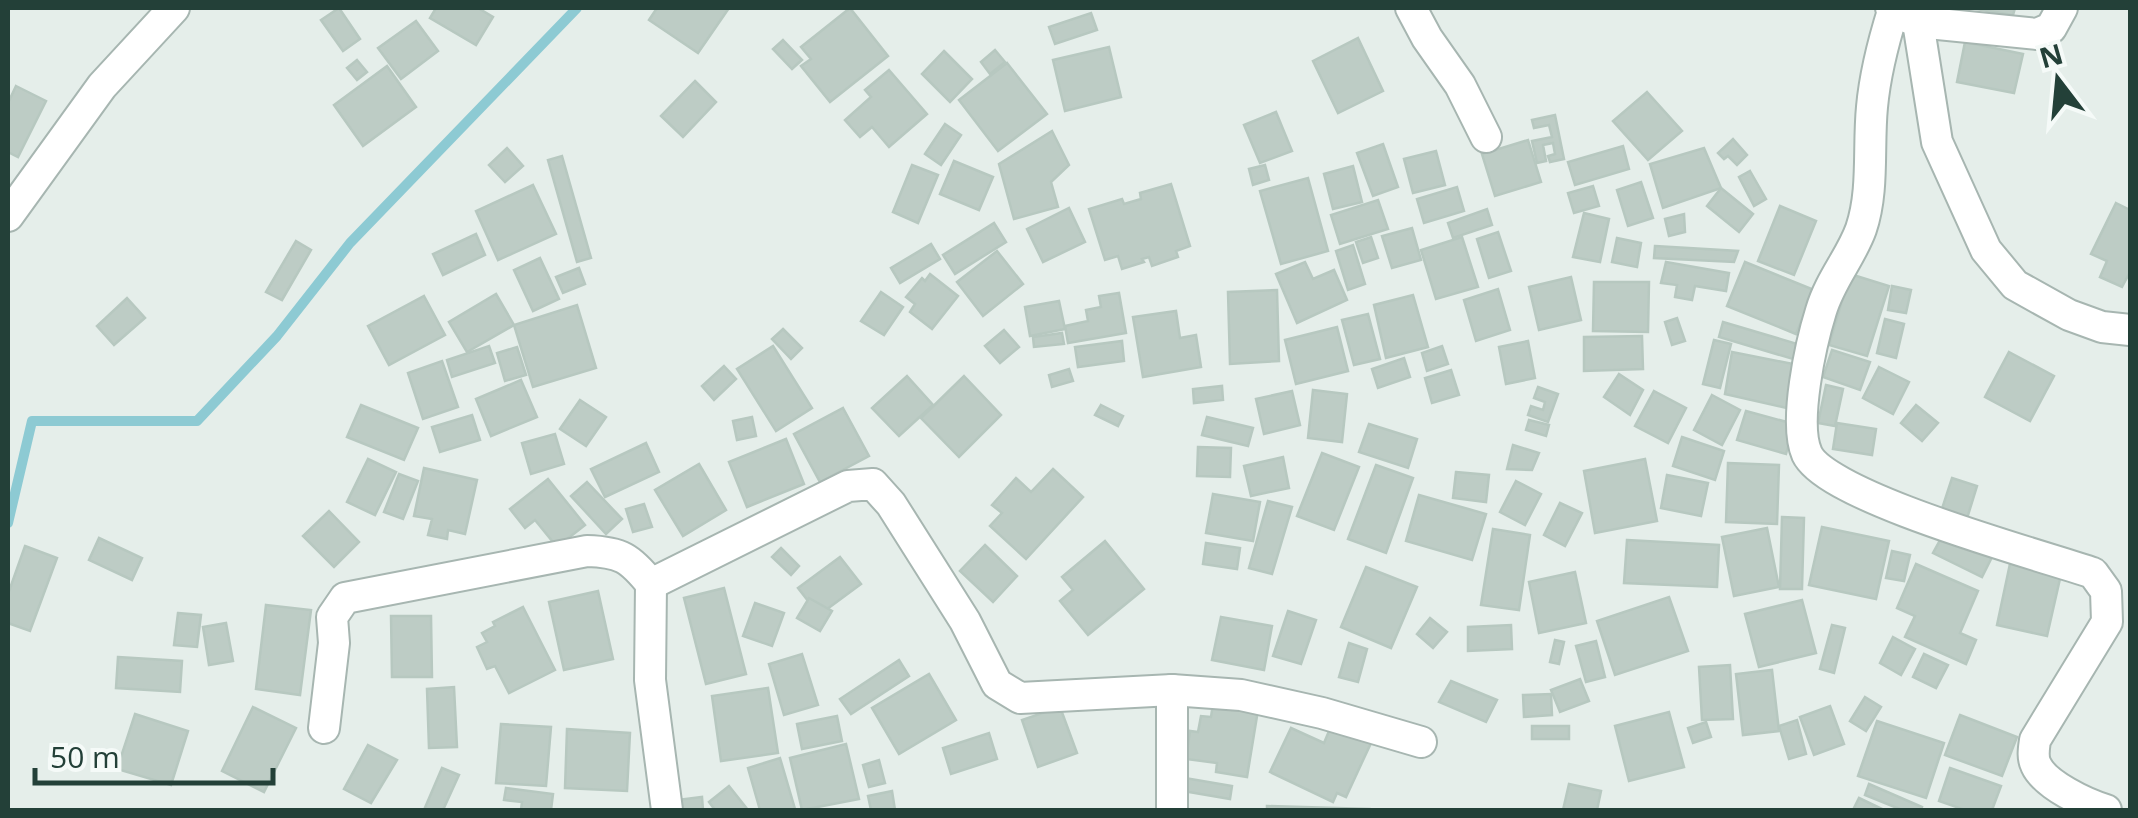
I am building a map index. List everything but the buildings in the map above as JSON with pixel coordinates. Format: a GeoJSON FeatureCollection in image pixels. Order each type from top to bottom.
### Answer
{"type":"FeatureCollection","features":[{"type":"Feature","properties":{"kind":"street"},"geometry":{"type":"LineString","coordinates":[[8,216],[145,19],[174,8]]}},
{"type":"Feature","properties":{"kind":"street"},"geometry":{"type":"LineString","coordinates":[[1411,8],[1460,85],[1486,137]]}},
{"type":"Feature","properties":{"kind":"street"},"geometry":{"type":"LineString","coordinates":[[1901,13],[2037,34],[2051,28],[2062,8]]}},
{"type":"Feature","properties":{"kind":"street"},"geometry":{"type":"LineString","coordinates":[[1901,13],[1937,142],[1986,250],[2014,285],[2069,315],[2102,327],[2130,330]]}},
{"type":"Feature","properties":{"kind":"street"},"geometry":{"type":"LineString","coordinates":[[1901,13],[1878,58],[1861,228],[1832,279],[1820,314],[1802,424],[1807,454],[1823,472],[1918,518],[2093,573],[2106,591],[2107,622],[2035,740],[2033,761],[2041,774],[2082,803],[2106,810]]}},
{"type":"Feature","properties":{"kind":"street"},"geometry":{"type":"LineString","coordinates":[[651,584],[848,486],[873,484],[965,621],[997,684],[1020,698],[1172,690],[1241,695],[1322,713],[1421,742]]}},
{"type":"Feature","properties":{"kind":"street"},"geometry":{"type":"LineString","coordinates":[[324,728],[334,642],[332,617],[345,598],[588,551],[613,552],[633,562],[651,584],[650,680],[667,810]]}},
{"type":"Feature","properties":{"kind":"street"},"geometry":{"type":"LineString","coordinates":[[1172,690],[1172,810]]}},
{"type":"Feature","properties":{"kind":"waterway"},"geometry":{"type":"LineString","coordinates":[[8,523],[32,421],[197,421],[277,336],[350,243],[577,8]]}}]}
